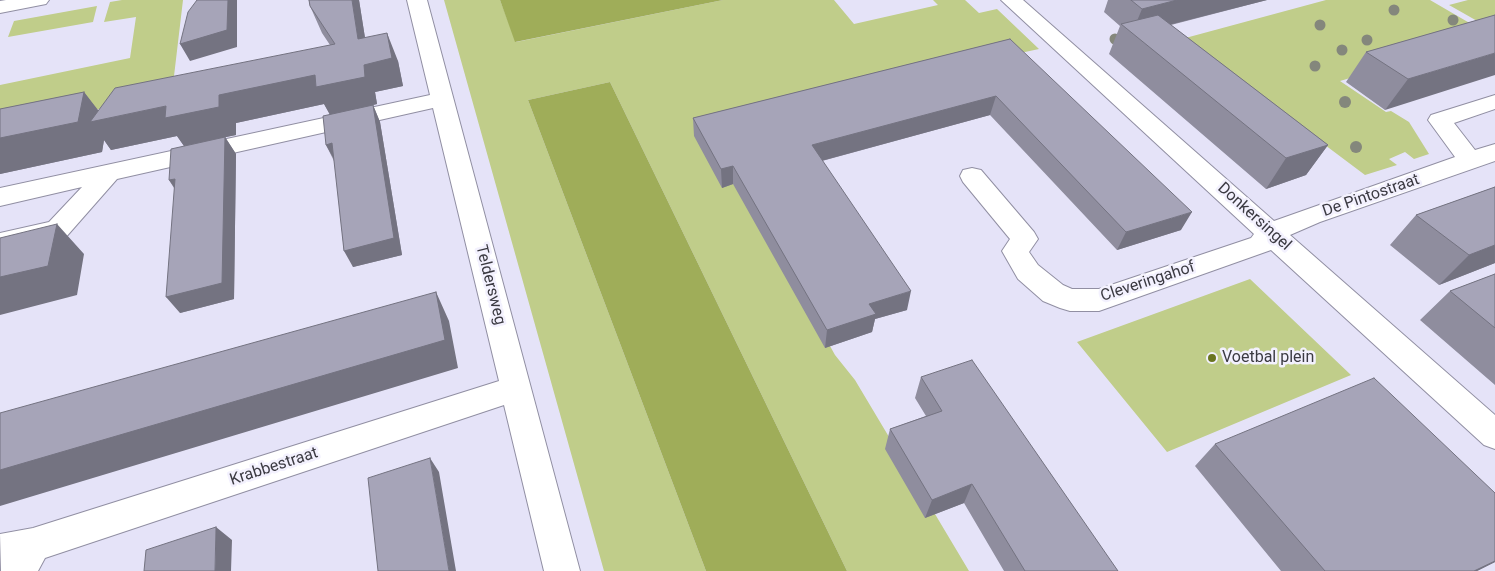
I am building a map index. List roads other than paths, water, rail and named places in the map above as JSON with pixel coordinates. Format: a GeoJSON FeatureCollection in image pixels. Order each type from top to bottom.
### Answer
{"type":"FeatureCollection","features":[{"type":"Feature","properties":{"kind":"street"},"geometry":{"type":"LineString","coordinates":[[0,7],[39,0]]}},
{"type":"Feature","properties":{"kind":"street","name":"Teldersweg"},"geometry":{"type":"LineString","coordinates":[[417,0],[562,571]]}},
{"type":"Feature","properties":{"kind":"street","name":"Donkersingel"},"geometry":{"type":"LineString","coordinates":[[1021,1],[1272,233],[1495,435]]}},
{"type":"Feature","properties":{"kind":"street"},"geometry":{"type":"LineString","coordinates":[[0,197],[442,99]]}},
{"type":"Feature","properties":{"kind":"street"},"geometry":{"type":"LineString","coordinates":[[1471,161],[1439,120],[1495,102]]}},
{"type":"Feature","properties":{"kind":"street","name":"De Pintostraat"},"geometry":{"type":"LineString","coordinates":[[1272,233],[1311,216],[1495,152]]}},
{"type":"Feature","properties":{"kind":"street"},"geometry":{"type":"LineString","coordinates":[[0,242],[57,230],[109,173]]}},
{"type":"Feature","properties":{"kind":"street","name":"Cleveringahof"},"geometry":{"type":"LineString","coordinates":[[972,176],[1025,239],[1015,251],[1028,272],[1054,293],[1070,300],[1099,300],[1260,245],[1272,233]]}},
{"type":"Feature","properties":{"kind":"street","name":"Krabbestraat"},"geometry":{"type":"LineString","coordinates":[[17,556],[516,388]]}},
{"type":"Feature","properties":{"kind":"place","name":"Voetbal plein"},"geometry":{"type":"Point","coordinates":[1212,358]}}]}
